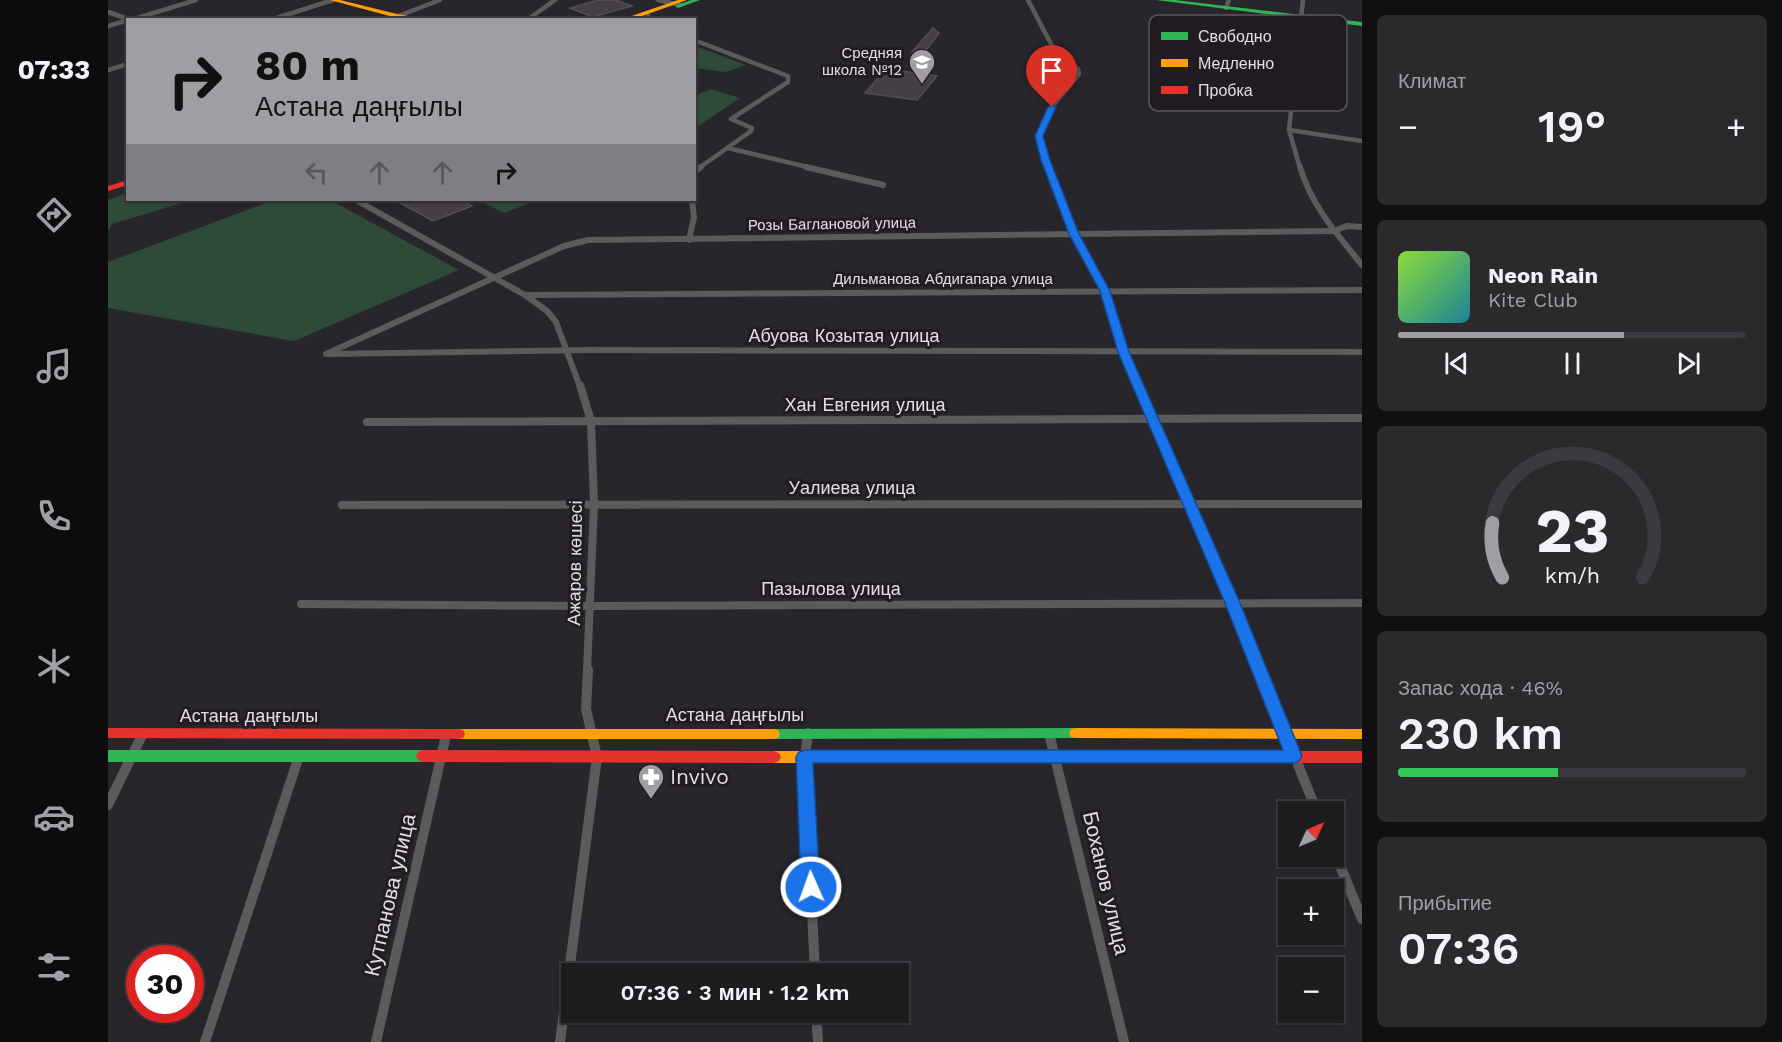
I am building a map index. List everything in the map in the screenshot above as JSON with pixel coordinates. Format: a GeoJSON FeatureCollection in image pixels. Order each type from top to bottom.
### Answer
{"type":"FeatureCollection","features":[{"type":"Feature","properties":{"kind":"street"},"geometry":{"type":"LineString","coordinates":[[137,18],[196,0]]}},
{"type":"Feature","properties":{"kind":"street"},"geometry":{"type":"LineString","coordinates":[[276,18],[333,0],[393,18],[440,0]]}},
{"type":"Feature","properties":{"kind":"street"},"geometry":{"type":"LineString","coordinates":[[530,18],[555,0]]}},
{"type":"Feature","properties":{"kind":"street"},"geometry":{"type":"LineString","coordinates":[[658,0],[679,3]]}},
{"type":"Feature","properties":{"kind":"street"},"geometry":{"type":"LineString","coordinates":[[630,18],[697,0]]}},
{"type":"Feature","properties":{"kind":"street"},"geometry":{"type":"LineString","coordinates":[[1028,0],[1052,46],[1078,69],[1079,74],[1052,107],[1039,136],[1045,160],[1074,234],[1105,291],[1124,352],[1233,603],[1312,801]]}},
{"type":"Feature","properties":{"kind":"street"},"geometry":{"type":"LineString","coordinates":[[1161,0],[1227,4],[1286,15]]}},
{"type":"Feature","properties":{"kind":"street"},"geometry":{"type":"LineString","coordinates":[[1302,15],[1304,0]]}},
{"type":"Feature","properties":{"kind":"street"},"geometry":{"type":"LineString","coordinates":[[646,18],[679,3]]}},
{"type":"Feature","properties":{"kind":"street"},"geometry":{"type":"LineString","coordinates":[[108,12],[126,19]]}},
{"type":"Feature","properties":{"kind":"street"},"geometry":{"type":"LineString","coordinates":[[108,26],[126,21]]}},
{"type":"Feature","properties":{"kind":"street"},"geometry":{"type":"LineString","coordinates":[[1347,22],[1362,24]]}},
{"type":"Feature","properties":{"kind":"street"},"geometry":{"type":"LineString","coordinates":[[696,41],[781,72],[788,76],[789,82],[731,119],[752,128],[751,131],[696,171]]}},
{"type":"Feature","properties":{"kind":"street"},"geometry":{"type":"LineString","coordinates":[[108,70],[126,65]]}},
{"type":"Feature","properties":{"kind":"street"},"geometry":{"type":"LineString","coordinates":[[1291,111],[1289,130],[1306,189],[1334,231],[1362,265]]}},
{"type":"Feature","properties":{"kind":"street"},"geometry":{"type":"LineString","coordinates":[[1289,130],[1362,141]]}},
{"type":"Feature","properties":{"kind":"street"},"geometry":{"type":"LineString","coordinates":[[728,148],[883,185]]}},
{"type":"Feature","properties":{"kind":"street"},"geometry":{"type":"LineString","coordinates":[[108,184],[126,178]]}},
{"type":"Feature","properties":{"kind":"street"},"geometry":{"type":"LineString","coordinates":[[108,189],[126,183]]}},
{"type":"Feature","properties":{"kind":"street","name":"Ажаров көшесі"},"geometry":{"type":"LineString","coordinates":[[358,201],[525,295],[547,311],[556,322],[569,352],[591,421],[594,504],[586,709],[597,757],[560,1042]]}},
{"type":"Feature","properties":{"kind":"street"},"geometry":{"type":"LineString","coordinates":[[689,240],[694,218],[692,201]]}},
{"type":"Feature","properties":{"kind":"street","name":"Розы Баглановой улица"},"geometry":{"type":"LineString","coordinates":[[326,354],[575,242],[1334,231],[1347,226],[1362,227]]}},
{"type":"Feature","properties":{"kind":"street","name":"Дильманова Абдигапара улица"},"geometry":{"type":"LineString","coordinates":[[525,295],[1362,290]]}},
{"type":"Feature","properties":{"kind":"street","name":"Абуова Козытая улица"},"geometry":{"type":"LineString","coordinates":[[326,354],[1362,352]]}},
{"type":"Feature","properties":{"kind":"street","name":"Хан Евгения улица"},"geometry":{"type":"LineString","coordinates":[[367,422],[1362,418]]}},
{"type":"Feature","properties":{"kind":"street","name":"Уалиева улица"},"geometry":{"type":"LineString","coordinates":[[342,505],[1362,504]]}},
{"type":"Feature","properties":{"kind":"street","name":"Пазылова улица"},"geometry":{"type":"LineString","coordinates":[[301,604],[591,606],[1362,603]]}},
{"type":"Feature","properties":{"kind":"street","name":"Астана даңғылы"},"geometry":{"type":"LineString","coordinates":[[108,733],[1362,734]]}},
{"type":"Feature","properties":{"kind":"street"},"geometry":{"type":"LineString","coordinates":[[108,805],[143,733]]}},
{"type":"Feature","properties":{"kind":"street"},"geometry":{"type":"LineString","coordinates":[[808,733],[805,757],[814,963]]}},
{"type":"Feature","properties":{"kind":"street","name":"Боханов улица"},"geometry":{"type":"LineString","coordinates":[[1049,733],[1124,1042]]}},
{"type":"Feature","properties":{"kind":"street","name":"Кутпанова улица"},"geometry":{"type":"LineString","coordinates":[[376,1042],[446,735]]}},
{"type":"Feature","properties":{"kind":"street"},"geometry":{"type":"LineString","coordinates":[[108,756],[1362,757]]}},
{"type":"Feature","properties":{"kind":"street"},"geometry":{"type":"LineString","coordinates":[[205,1042],[299,756]]}},
{"type":"Feature","properties":{"kind":"street"},"geometry":{"type":"LineString","coordinates":[[1341,867],[1362,919]]}},
{"type":"Feature","properties":{"kind":"street"},"geometry":{"type":"LineString","coordinates":[[817,1023],[818,1042]]}},
{"type":"Feature","properties":{"kind":"green space"},"geometry":{"type":"Polygon","coordinates":[[[696,46],[746,65],[726,72],[696,68],[696,46]]]}},
{"type":"Feature","properties":{"kind":"green space"},"geometry":{"type":"Polygon","coordinates":[[[711,89],[740,98],[696,127],[696,96],[711,89]]]}},
{"type":"Feature","properties":{"kind":"green space"},"geometry":{"type":"Polygon","coordinates":[[[126,193],[126,201],[188,201],[112,224],[108,231],[108,200],[126,193]]]}},
{"type":"Feature","properties":{"kind":"green space"},"geometry":{"type":"Polygon","coordinates":[[[271,201],[332,201],[459,270],[294,341],[108,308],[108,262],[271,201]]]}},
{"type":"Feature","properties":{"kind":"green space"},"geometry":{"type":"Polygon","coordinates":[[[480,201],[532,202],[504,213],[480,201]]]}},
{"type":"Feature","properties":{"kind":"building"},"geometry":{"type":"Polygon","coordinates":[[[598,0],[616,0],[632,6],[593,17],[570,8],[598,0]]]}},
{"type":"Feature","properties":{"kind":"building"},"geometry":{"type":"Polygon","coordinates":[[[933,28],[939,33],[927,49],[921,54],[912,52],[933,28]]]}},
{"type":"Feature","properties":{"kind":"building","name":"Средняя школа №12"},"geometry":{"type":"Polygon","coordinates":[[[886,69],[937,76],[917,100],[865,93],[886,69]]]}},
{"type":"Feature","properties":{"kind":"building"},"geometry":{"type":"Polygon","coordinates":[[[397,201],[463,201],[472,206],[433,221],[397,201]]]}},
{"type":"Feature","properties":{"kind":"traffic: fast"},"geometry":{"type":"LineString","coordinates":[[678,6],[697,0]]}},
{"type":"Feature","properties":{"kind":"traffic: fast"},"geometry":{"type":"LineString","coordinates":[[1159,0],[1286,15]]}},
{"type":"Feature","properties":{"kind":"traffic: fast"},"geometry":{"type":"LineString","coordinates":[[1347,22],[1362,24]]}},
{"type":"Feature","properties":{"kind":"traffic: fast"},"geometry":{"type":"LineString","coordinates":[[773,734],[1076,733]]}},
{"type":"Feature","properties":{"kind":"traffic: fast"},"geometry":{"type":"LineString","coordinates":[[108,756],[423,756]]}},
{"type":"Feature","properties":{"kind":"traffic: slow"},"geometry":{"type":"LineString","coordinates":[[333,0],[412,18]]}},
{"type":"Feature","properties":{"kind":"traffic: slow"},"geometry":{"type":"LineString","coordinates":[[629,18],[684,0]]}},
{"type":"Feature","properties":{"kind":"traffic: slow"},"geometry":{"type":"LineString","coordinates":[[1076,733],[1362,734]]}},
{"type":"Feature","properties":{"kind":"traffic: slow"},"geometry":{"type":"LineString","coordinates":[[458,734],[773,734]]}},
{"type":"Feature","properties":{"kind":"traffic: slow"},"geometry":{"type":"LineString","coordinates":[[774,757],[1286,757]]}},
{"type":"Feature","properties":{"kind":"traffic: jam"},"geometry":{"type":"LineString","coordinates":[[108,189],[126,183]]}},
{"type":"Feature","properties":{"kind":"traffic: jam"},"geometry":{"type":"LineString","coordinates":[[108,733],[458,734]]}},
{"type":"Feature","properties":{"kind":"traffic: jam"},"geometry":{"type":"LineString","coordinates":[[423,756],[774,757]]}},
{"type":"Feature","properties":{"kind":"traffic: jam"},"geometry":{"type":"LineString","coordinates":[[1286,757],[1362,757]]}},
{"type":"Feature","properties":{"kind":"place","name":"Средняя школа №12"},"geometry":{"type":"Point","coordinates":[922,85]}},
{"type":"Feature","properties":{"kind":"place","name":"Invivo"},"geometry":{"type":"Point","coordinates":[651,800]}},
{"type":"Feature","properties":{"kind":"route"},"geometry":{"type":"LineString","coordinates":[[811,887],[805,757],[1294,756],[1233,603],[1124,352],[1105,291],[1074,234],[1045,160],[1039,136],[1052,107]]}}]}
